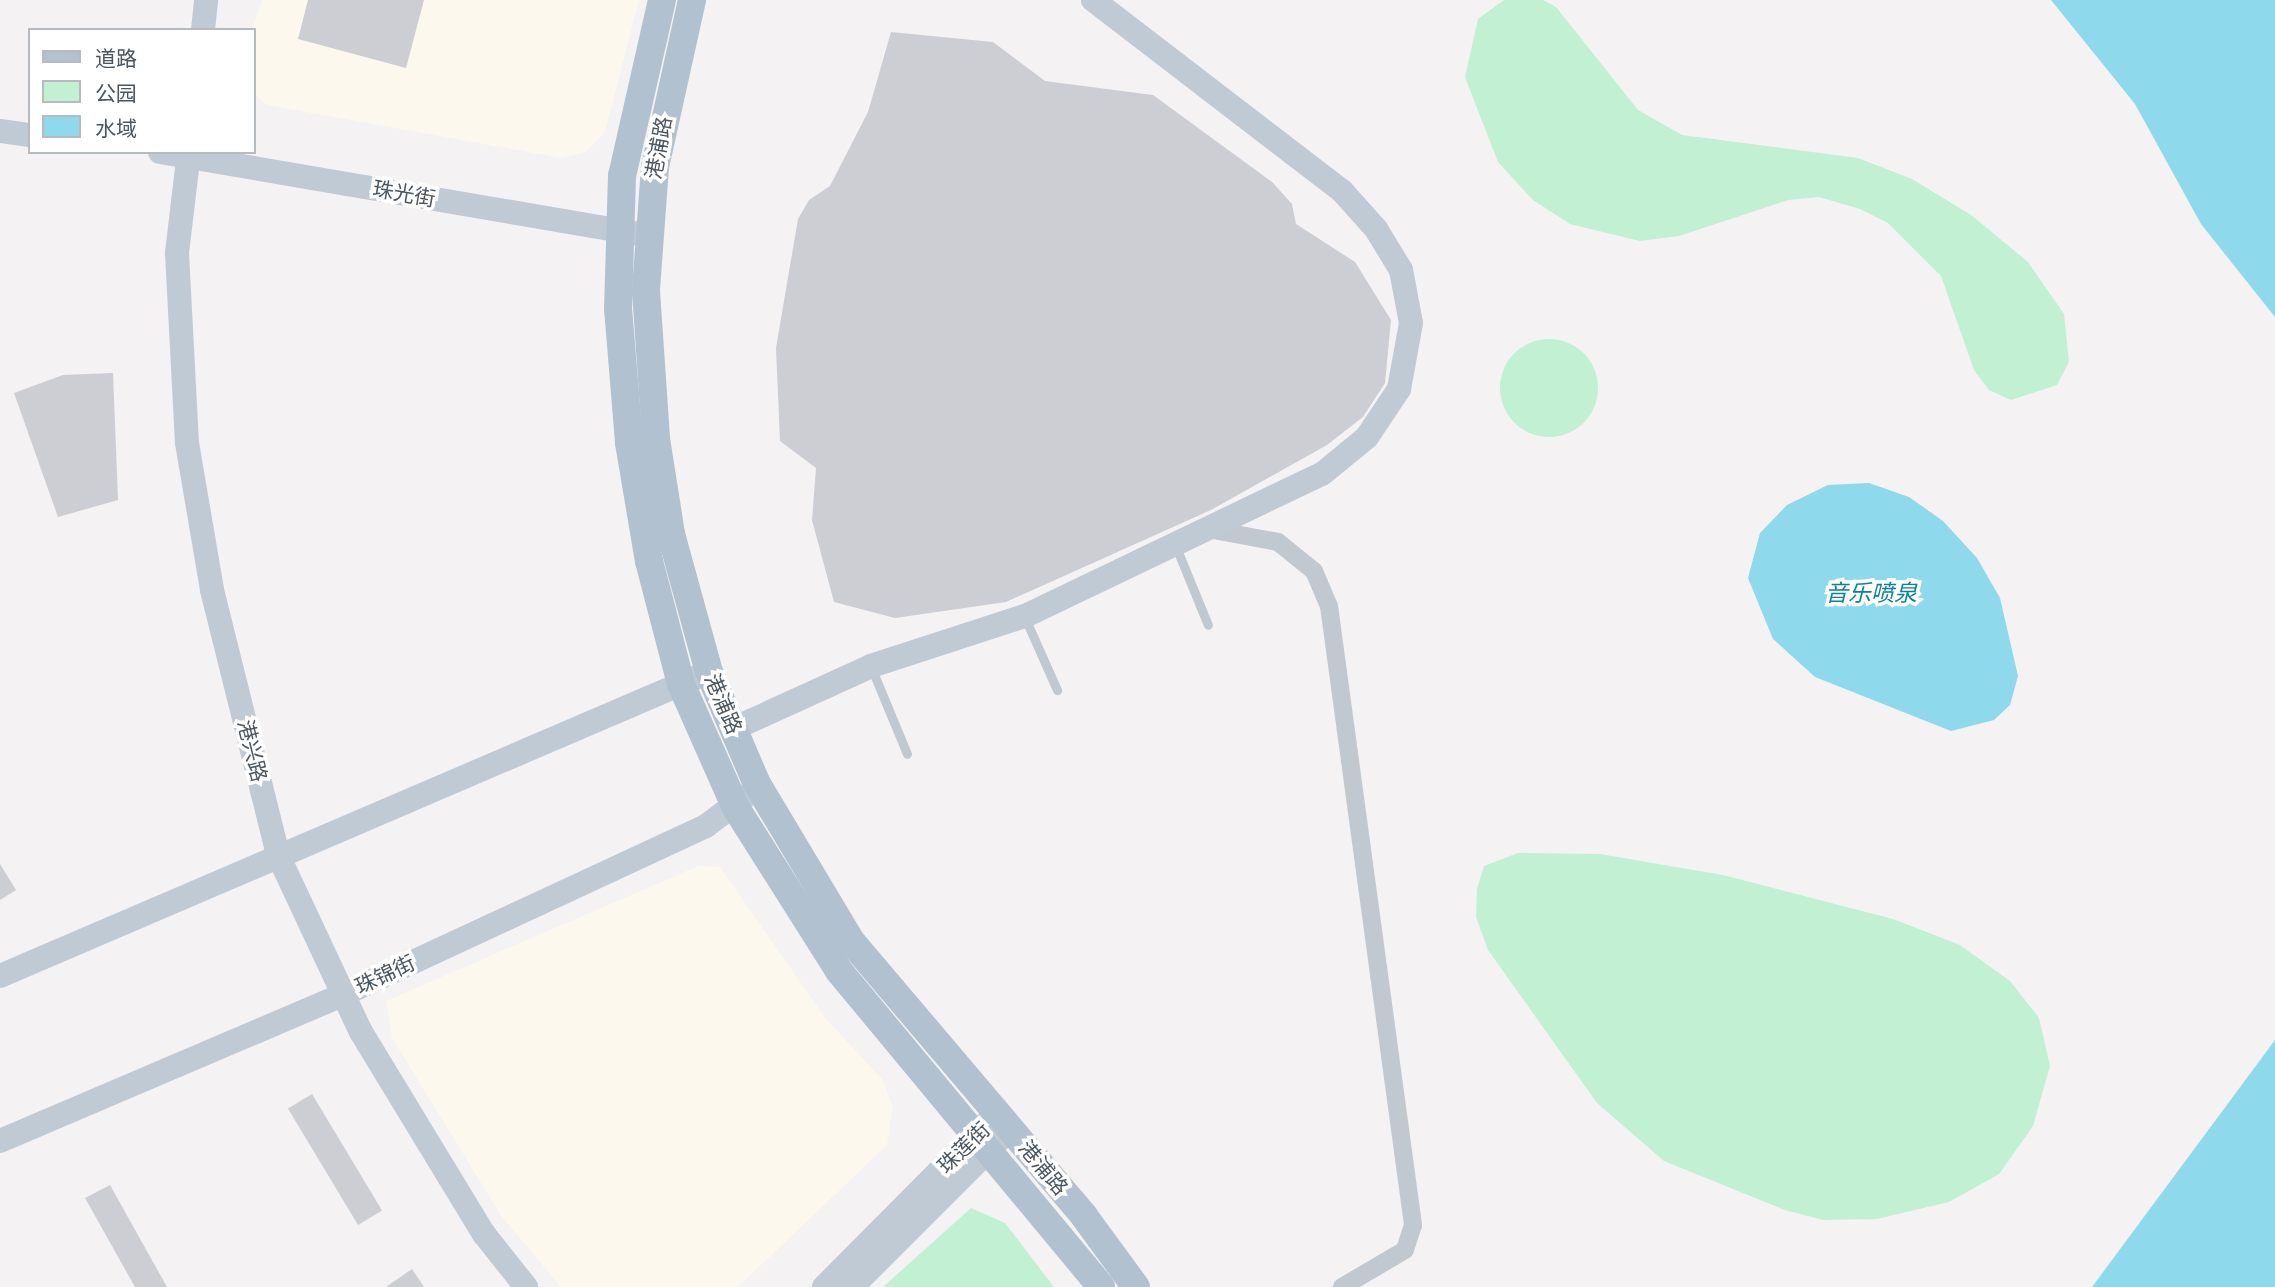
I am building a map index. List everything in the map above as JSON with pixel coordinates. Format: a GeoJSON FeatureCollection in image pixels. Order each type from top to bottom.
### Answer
{"type":"FeatureCollection","features":[{"type":"Feature","properties":{"kind":"main road"},"geometry":{"type":"LineString","coordinates":[[203,28],[206,0]]}},
{"type":"Feature","properties":{"kind":"main road","name":"港浦路"},"geometry":{"type":"LineString","coordinates":[[662,0],[622,176],[618,231],[629,443],[649,561],[681,684],[736,808],[839,971],[984,1141],[1101,1287]]}},
{"type":"Feature","properties":{"kind":"main road","name":"港浦路"},"geometry":{"type":"LineString","coordinates":[[692,0],[655,167],[647,234],[656,439],[671,534],[709,672],[757,785],[851,941],[1004,1122],[1136,1287]]}},
{"type":"Feature","properties":{"kind":"main road"},"geometry":{"type":"LineString","coordinates":[[733,729],[871,666],[1025,616],[1322,474],[1367,436],[1399,389],[1410,323],[1401,270],[1376,229],[1342,191],[1093,0]]}},
{"type":"Feature","properties":{"kind":"main road"},"geometry":{"type":"LineString","coordinates":[[0,131],[28,135]]}},
{"type":"Feature","properties":{"kind":"main road","name":"珠光街"},"geometry":{"type":"LineString","coordinates":[[188,154],[647,234]]}},
{"type":"Feature","properties":{"kind":"main road","name":"港兴路"},"geometry":{"type":"LineString","coordinates":[[188,154],[177,253],[187,443],[212,590],[278,855],[342,995],[484,1234],[526,1287]]}},
{"type":"Feature","properties":{"kind":"main road"},"geometry":{"type":"LineString","coordinates":[[0,976],[709,672]]}},
{"type":"Feature","properties":{"kind":"main road","name":"珠锦街"},"geometry":{"type":"LineString","coordinates":[[0,1142],[342,995],[736,808],[757,785]]}},
{"type":"Feature","properties":{"kind":"main road","name":"珠莲街"},"geometry":{"type":"LineString","coordinates":[[852,1287],[984,1141],[992,1118],[1004,1122]]}},
{"type":"Feature","properties":{"kind":"main road","name":"珠莲街"},"geometry":{"type":"LineString","coordinates":[[824,1287],[984,1141]]}},
{"type":"Feature","properties":{"kind":"street"},"geometry":{"type":"LineString","coordinates":[[1208,529],[1278,542],[1314,570],[1329,606],[1413,1225],[1405,1251],[1342,1287]]}},
{"type":"Feature","properties":{"kind":"lane"},"geometry":{"type":"LineString","coordinates":[[1175,545],[1208,625]]}},
{"type":"Feature","properties":{"kind":"lane"},"geometry":{"type":"LineString","coordinates":[[1025,616],[1056,690]]}},
{"type":"Feature","properties":{"kind":"lane"},"geometry":{"type":"LineString","coordinates":[[871,666],[907,754]]}},
{"type":"Feature","properties":{"kind":"shaded area"},"geometry":{"type":"Polygon","coordinates":[[[262,0],[639,0],[605,132],[586,152],[561,158],[267,105],[256,96],[256,28],[253,28],[262,0]]]}},
{"type":"Feature","properties":{"kind":"shaded area"},"geometry":{"type":"Polygon","coordinates":[[[698,866],[720,867],[826,1019],[882,1079],[893,1106],[887,1145],[738,1287],[561,1287],[502,1217],[392,1038],[386,1001],[698,866]]]}},
{"type":"Feature","properties":{"kind":"green space"},"geometry":{"type":"Polygon","coordinates":[[[1504,0],[1543,0],[1556,7],[1638,110],[1682,135],[1858,158],[1912,179],[1971,215],[2028,262],[2064,314],[2069,362],[2057,385],[2011,400],[1989,390],[1974,370],[1941,276],[1888,223],[1860,209],[1819,197],[1788,200],[1679,236],[1640,241],[1570,224],[1533,200],[1498,162],[1465,77],[1478,19],[1504,0]]]}},
{"type":"Feature","properties":{"kind":"green space"},"geometry":{"type":"Polygon","coordinates":[[[1549,339],[1568,343],[1584,353],[1594,369],[1598,388],[1594,407],[1584,423],[1568,433],[1549,437],[1530,433],[1514,423],[1504,407],[1500,388],[1504,369],[1514,353],[1530,343],[1549,339]]]}},
{"type":"Feature","properties":{"kind":"green space"},"geometry":{"type":"Polygon","coordinates":[[[1518,853],[1600,854],[1723,875],[1893,919],[1960,945],[2010,981],[2039,1018],[2050,1066],[2033,1126],[1999,1174],[1949,1202],[1877,1219],[1823,1220],[1785,1210],[1664,1161],[1597,1103],[1488,950],[1476,917],[1477,889],[1484,866],[1518,853]]]}},
{"type":"Feature","properties":{"kind":"green space"},"geometry":{"type":"Polygon","coordinates":[[[971,1208],[1005,1223],[1054,1287],[883,1287],[971,1208]]]}},
{"type":"Feature","properties":{"kind":"water"},"geometry":{"type":"Polygon","coordinates":[[[2051,0],[2275,0],[2275,317],[2201,224],[2135,104],[2051,0]]]}},
{"type":"Feature","properties":{"kind":"water","name":"音乐喷泉"},"geometry":{"type":"Polygon","coordinates":[[[1869,483],[1909,497],[1943,521],[1977,558],[2000,598],[2018,676],[2010,705],[1994,720],[1951,731],[1815,677],[1773,639],[1748,578],[1760,533],[1787,505],[1828,485],[1869,483]]]}},
{"type":"Feature","properties":{"kind":"water"},"geometry":{"type":"Polygon","coordinates":[[[2275,1040],[2275,1287],[2092,1287],[2275,1040]]]}},
{"type":"Feature","properties":{"kind":"building"},"geometry":{"type":"Polygon","coordinates":[[[308,0],[424,0],[406,68],[298,39],[308,0]]]}},
{"type":"Feature","properties":{"kind":"building"},"geometry":{"type":"Polygon","coordinates":[[[891,32],[993,42],[1045,81],[1153,95],[1272,182],[1292,204],[1296,224],[1355,262],[1391,320],[1385,383],[1363,417],[1327,445],[1211,510],[1006,602],[895,618],[834,602],[812,520],[816,468],[780,441],[776,348],[798,219],[809,200],[830,186],[868,112],[891,32]]]}},
{"type":"Feature","properties":{"kind":"building"},"geometry":{"type":"Polygon","coordinates":[[[113,373],[118,500],[58,517],[14,393],[63,375],[113,373]]]}},
{"type":"Feature","properties":{"kind":"building"},"geometry":{"type":"Polygon","coordinates":[[[0,864],[16,890],[0,900],[0,864]]]}},
{"type":"Feature","properties":{"kind":"building"},"geometry":{"type":"Polygon","coordinates":[[[312,1094],[382,1211],[358,1225],[288,1108],[312,1094]]]}},
{"type":"Feature","properties":{"kind":"building"},"geometry":{"type":"Polygon","coordinates":[[[110,1185],[167,1287],[135,1287],[85,1198],[110,1185]]]}},
{"type":"Feature","properties":{"kind":"building"},"geometry":{"type":"Polygon","coordinates":[[[412,1269],[424,1287],[386,1287],[412,1269]]]}}]}
